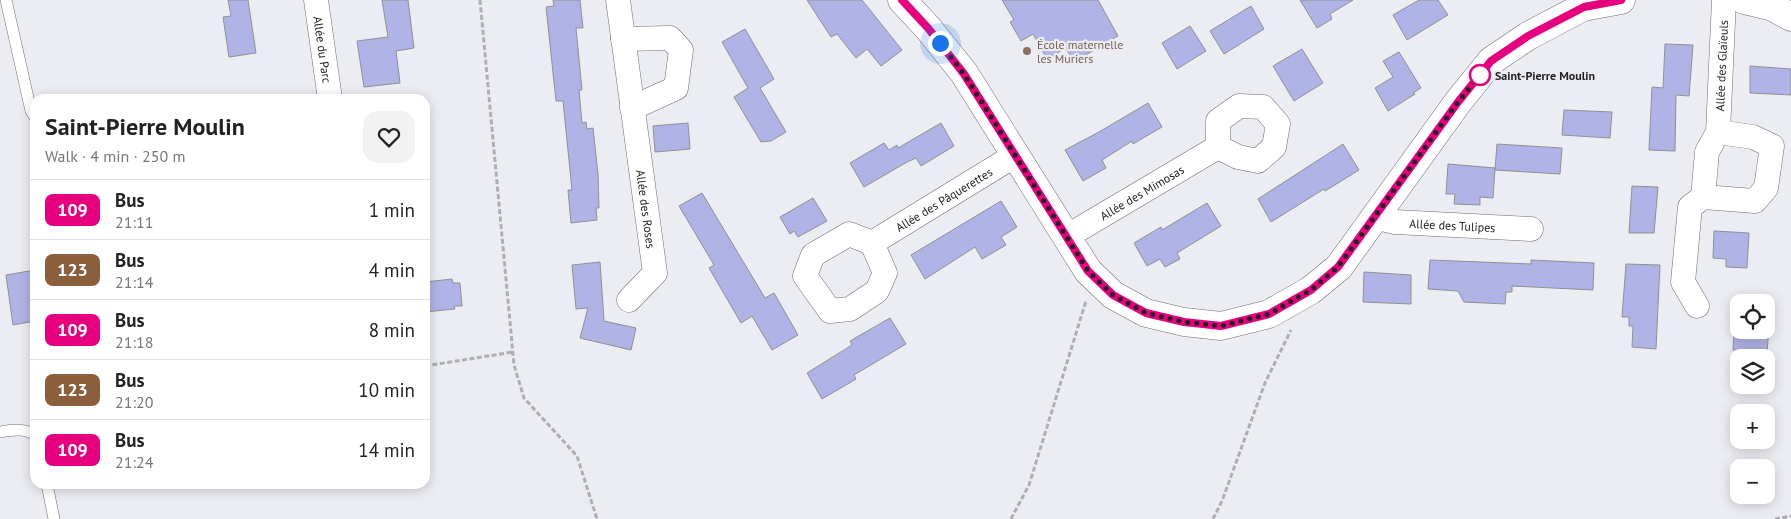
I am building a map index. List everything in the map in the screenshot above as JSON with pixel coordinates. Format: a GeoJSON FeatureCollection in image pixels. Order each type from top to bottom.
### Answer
{"type":"FeatureCollection","features":[{"type":"Feature","properties":{"kind":"street","name":"Allée du Parc"},"geometry":{"type":"LineString","coordinates":[[316,0],[329,94]]}},
{"type":"Feature","properties":{"kind":"street","name":"Allée des Roses"},"geometry":{"type":"LineString","coordinates":[[618,0],[654,273],[629,300]]}},
{"type":"Feature","properties":{"kind":"street"},"geometry":{"type":"LineString","coordinates":[[902,0],[928,28],[964,74],[1088,271],[1113,295],[1146,313],[1184,322],[1221,326],[1269,314],[1311,290],[1338,267],[1458,102],[1491,61],[1528,36],[1584,4],[1621,0]]}},
{"type":"Feature","properties":{"kind":"street","name":"Allée des Glaïeuls"},"geometry":{"type":"LineString","coordinates":[[1703,197],[1706,152],[1718,132],[1724,0]]}},
{"type":"Feature","properties":{"kind":"street"},"geometry":{"type":"LineString","coordinates":[[1744,0],[1785,12]]}},
{"type":"Feature","properties":{"kind":"street"},"geometry":{"type":"LineString","coordinates":[[623,39],[670,38],[681,50],[676,88],[632,108]]}},
{"type":"Feature","properties":{"kind":"street"},"geometry":{"type":"LineString","coordinates":[[1697,306],[1683,282],[1690,207],[1703,197],[1755,201],[1766,188],[1772,146],[1753,137],[1718,132]]}},
{"type":"Feature","properties":{"kind":"street","name":"Allée des Mimosas"},"geometry":{"type":"LineString","coordinates":[[1066,238],[1218,147]]}},
{"type":"Feature","properties":{"kind":"street","name":"Allée des Pâquerettes"},"geometry":{"type":"LineString","coordinates":[[872,244],[1014,156]]}},
{"type":"Feature","properties":{"kind":"street","name":"Allée des Tulipes"},"geometry":{"type":"LineString","coordinates":[[1374,217],[1395,222],[1531,229]]}},
{"type":"Feature","properties":{"kind":"lane"},"geometry":{"type":"LineString","coordinates":[[6,0],[30,107]]}},
{"type":"Feature","properties":{"kind":"lane"},"geometry":{"type":"LineString","coordinates":[[0,432],[15,429],[30,432]]}},
{"type":"Feature","properties":{"kind":"lane"},"geometry":{"type":"LineString","coordinates":[[48,489],[54,519]]}},
{"type":"Feature","properties":{"kind":"path"},"geometry":{"type":"LineString","coordinates":[[480,0],[514,365],[524,398],[577,456],[597,519]]}},
{"type":"Feature","properties":{"kind":"path"},"geometry":{"type":"LineString","coordinates":[[1011,519],[1029,485],[1087,301],[1100,282]]}},
{"type":"Feature","properties":{"kind":"path"},"geometry":{"type":"LineString","coordinates":[[1213,519],[1222,501],[1265,383],[1294,324]]}},
{"type":"Feature","properties":{"kind":"path"},"geometry":{"type":"LineString","coordinates":[[430,365],[513,352]]}},
{"type":"Feature","properties":{"kind":"path"},"geometry":{"type":"LineString","coordinates":[[1775,519],[1791,516]]}},
{"type":"Feature","properties":{"kind":"building"},"geometry":{"type":"Polygon","coordinates":[[[228,0],[248,0],[256,53],[229,57],[223,17],[231,16],[228,0]]]}},
{"type":"Feature","properties":{"kind":"building"},"geometry":{"type":"Polygon","coordinates":[[[382,0],[408,0],[414,48],[396,51],[400,83],[364,87],[357,41],[388,37],[382,0]]]}},
{"type":"Feature","properties":{"kind":"building"},"geometry":{"type":"Polygon","coordinates":[[[553,0],[580,0],[583,28],[576,28],[582,90],[579,90],[582,123],[586,122],[587,129],[593,128],[598,174],[599,208],[596,208],[597,220],[571,223],[568,190],[572,190],[563,101],[556,101],[546,7],[554,6],[553,0]]]}},
{"type":"Feature","properties":{"kind":"building"},"geometry":{"type":"Polygon","coordinates":[[[807,0],[862,0],[902,50],[881,66],[867,49],[856,58],[837,34],[831,37],[807,0]]]}},
{"type":"Feature","properties":{"kind":"building"},"geometry":{"type":"Polygon","coordinates":[[[1002,0],[1098,0],[1118,36],[1074,62],[1066,48],[1047,59],[1033,34],[1021,41],[1010,22],[1014,20],[1002,0]]]}},
{"type":"Feature","properties":{"kind":"building"},"geometry":{"type":"Polygon","coordinates":[[[1300,0],[1353,0],[1330,14],[1332,19],[1317,28],[1300,0]]]}},
{"type":"Feature","properties":{"kind":"building"},"geometry":{"type":"Polygon","coordinates":[[[1419,0],[1438,0],[1448,15],[1407,40],[1393,15],[1419,0]]]}},
{"type":"Feature","properties":{"kind":"building"},"geometry":{"type":"Polygon","coordinates":[[[1251,6],[1264,29],[1224,54],[1210,31],[1251,6]]]}},
{"type":"Feature","properties":{"kind":"building"},"geometry":{"type":"Polygon","coordinates":[[[1190,26],[1206,51],[1177,69],[1162,43],[1190,26]]]}},
{"type":"Feature","properties":{"kind":"building"},"geometry":{"type":"Polygon","coordinates":[[[745,29],[774,79],[760,88],[786,132],[771,141],[761,142],[734,97],[748,88],[722,42],[745,29]]]}},
{"type":"Feature","properties":{"kind":"building"},"geometry":{"type":"Polygon","coordinates":[[[1665,44],[1693,45],[1689,96],[1676,95],[1675,151],[1649,150],[1652,87],[1663,88],[1665,44]]]}},
{"type":"Feature","properties":{"kind":"building"},"geometry":{"type":"Polygon","coordinates":[[[1302,49],[1323,83],[1294,101],[1273,66],[1302,49]]]}},
{"type":"Feature","properties":{"kind":"building"},"geometry":{"type":"Polygon","coordinates":[[[1399,52],[1421,88],[1388,111],[1375,88],[1393,77],[1383,61],[1399,52]]]}},
{"type":"Feature","properties":{"kind":"building"},"geometry":{"type":"Polygon","coordinates":[[[1750,66],[1791,69],[1791,95],[1750,93],[1750,66]]]}},
{"type":"Feature","properties":{"kind":"building"},"geometry":{"type":"Polygon","coordinates":[[[1148,103],[1162,127],[1133,144],[1132,141],[1102,160],[1106,168],[1083,181],[1065,150],[1148,103]]]}},
{"type":"Feature","properties":{"kind":"building"},"geometry":{"type":"Polygon","coordinates":[[[1564,110],[1612,112],[1610,138],[1562,135],[1564,110]]]}},
{"type":"Feature","properties":{"kind":"building"},"geometry":{"type":"Polygon","coordinates":[[[688,123],[690,149],[655,152],[653,126],[688,123]]]}},
{"type":"Feature","properties":{"kind":"building"},"geometry":{"type":"Polygon","coordinates":[[[941,123],[954,146],[921,166],[916,158],[907,162],[864,187],[850,163],[884,143],[889,150],[897,145],[898,148],[941,123]]]}},
{"type":"Feature","properties":{"kind":"building"},"geometry":{"type":"Polygon","coordinates":[[[1343,144],[1359,170],[1271,222],[1258,199],[1343,144]]]}},
{"type":"Feature","properties":{"kind":"building"},"geometry":{"type":"Polygon","coordinates":[[[1497,144],[1562,148],[1560,174],[1495,170],[1497,144]]]}},
{"type":"Feature","properties":{"kind":"building"},"geometry":{"type":"Polygon","coordinates":[[[1448,164],[1495,168],[1493,198],[1480,197],[1480,205],[1454,204],[1455,194],[1446,194],[1448,164]]]}},
{"type":"Feature","properties":{"kind":"building"},"geometry":{"type":"Polygon","coordinates":[[[1632,186],[1658,187],[1654,233],[1629,233],[1632,186]]]}},
{"type":"Feature","properties":{"kind":"building"},"geometry":{"type":"Polygon","coordinates":[[[702,193],[765,298],[774,293],[798,335],[772,350],[752,316],[741,323],[709,268],[714,265],[679,206],[702,193]]]}},
{"type":"Feature","properties":{"kind":"building"},"geometry":{"type":"Polygon","coordinates":[[[813,198],[827,221],[798,237],[794,231],[790,234],[780,217],[813,198]]]}},
{"type":"Feature","properties":{"kind":"building"},"geometry":{"type":"Polygon","coordinates":[[[1001,201],[1017,227],[1001,237],[1006,245],[982,259],[975,247],[925,279],[911,255],[1001,201]]]}},
{"type":"Feature","properties":{"kind":"building"},"geometry":{"type":"Polygon","coordinates":[[[1207,203],[1221,226],[1177,253],[1180,259],[1165,267],[1160,259],[1147,266],[1134,243],[1161,227],[1162,230],[1207,203]]]}},
{"type":"Feature","properties":{"kind":"building"},"geometry":{"type":"Polygon","coordinates":[[[1714,231],[1749,233],[1747,268],[1726,267],[1726,259],[1713,258],[1714,231]]]}},
{"type":"Feature","properties":{"kind":"building"},"geometry":{"type":"Polygon","coordinates":[[[1430,260],[1531,264],[1531,260],[1594,263],[1593,290],[1512,286],[1512,292],[1506,292],[1505,304],[1464,302],[1458,291],[1428,289],[1430,260]]]}},
{"type":"Feature","properties":{"kind":"building"},"geometry":{"type":"Polygon","coordinates":[[[600,262],[604,321],[636,328],[631,350],[580,338],[588,308],[576,309],[572,265],[600,262]]]}},
{"type":"Feature","properties":{"kind":"building"},"geometry":{"type":"Polygon","coordinates":[[[1626,264],[1660,265],[1656,349],[1632,347],[1633,326],[1629,326],[1629,317],[1622,317],[1626,264]]]}},
{"type":"Feature","properties":{"kind":"building"},"geometry":{"type":"Polygon","coordinates":[[[30,271],[30,322],[13,325],[6,275],[30,271]]]}},
{"type":"Feature","properties":{"kind":"building"},"geometry":{"type":"Polygon","coordinates":[[[1364,272],[1411,275],[1411,304],[1363,302],[1364,272]]]}},
{"type":"Feature","properties":{"kind":"building"},"geometry":{"type":"Polygon","coordinates":[[[452,279],[453,283],[460,283],[462,306],[454,306],[455,309],[430,312],[430,281],[452,279]]]}},
{"type":"Feature","properties":{"kind":"building"},"geometry":{"type":"Polygon","coordinates":[[[890,318],[906,344],[854,375],[856,379],[822,399],[807,373],[852,345],[850,341],[890,318]]]}},
{"type":"Feature","properties":{"kind":"building"},"geometry":{"type":"Polygon","coordinates":[[[1734,339],[1768,339],[1767,349],[1733,349],[1734,339]]]}},
{"type":"Feature","properties":{"kind":"bus line","name":"109"},"geometry":{"type":"LineString","coordinates":[[902,0],[928,28],[964,74],[1088,271],[1113,295],[1146,313],[1184,322],[1221,326],[1269,314],[1311,290],[1338,267],[1458,102],[1491,61],[1528,36],[1584,7],[1621,0]]}},
{"type":"Feature","properties":{"kind":"place","name":"École maternelle les Muriers"},"geometry":{"type":"Point","coordinates":[1027,51]}},
{"type":"Feature","properties":{"kind":"place","name":"Saint-Pierre Moulin"},"geometry":{"type":"Point","coordinates":[1480,75]}},
{"type":"Feature","properties":{"kind":"route"},"geometry":{"type":"LineString","coordinates":[[940,43],[964,74],[1088,271],[1113,295],[1146,313],[1184,322],[1221,326],[1269,314],[1311,290],[1338,267],[1458,102],[1480,75]]}}]}
